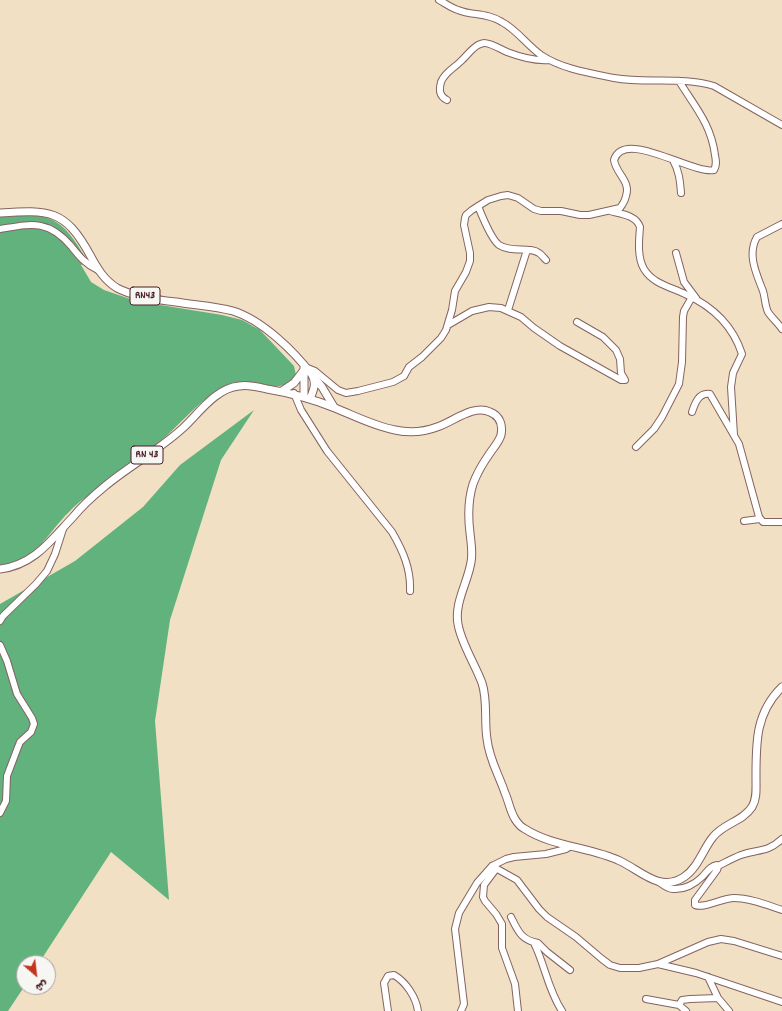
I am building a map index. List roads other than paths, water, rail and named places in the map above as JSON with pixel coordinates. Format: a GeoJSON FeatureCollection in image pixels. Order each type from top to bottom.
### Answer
{"type":"FeatureCollection","features":[{"type":"Feature","properties":{"kind":"main road","name":"RN43"},"geometry":{"type":"LineString","coordinates":[[0,213],[40,212],[57,216],[77,234],[98,270],[107,281],[118,288],[130,293],[166,301],[232,311],[245,316],[270,332],[304,369]]}},
{"type":"Feature","properties":{"kind":"main road"},"geometry":{"type":"LineString","coordinates":[[304,369],[312,375],[322,387],[334,407]]}},
{"type":"Feature","properties":{"kind":"main road"},"geometry":{"type":"LineString","coordinates":[[282,391],[294,383],[304,369]]}},
{"type":"Feature","properties":{"kind":"main road"},"geometry":{"type":"LineString","coordinates":[[304,369],[307,398]]}},
{"type":"Feature","properties":{"kind":"main road"},"geometry":{"type":"LineString","coordinates":[[307,398],[315,385],[312,375]]}},
{"type":"Feature","properties":{"kind":"main road","name":"RN 43"},"geometry":{"type":"LineString","coordinates":[[0,569],[16,566],[31,558],[49,544],[88,501],[105,486],[181,430],[216,396],[227,389],[237,386],[249,386],[294,393],[307,398]]}},
{"type":"Feature","properties":{"kind":"main road"},"geometry":{"type":"LineString","coordinates":[[307,398],[334,407],[377,425],[407,432],[423,431],[438,427],[479,410],[490,412],[501,421],[502,431],[499,442],[481,467],[471,491],[468,509],[472,551],[471,561],[459,605],[457,621],[461,635],[482,683],[484,692],[487,745],[492,762],[506,794],[512,813],[520,825],[525,829],[571,846],[614,858],[650,879],[659,882],[675,881],[682,878],[693,869],[714,835],[724,827],[742,817],[753,806],[756,795],[758,729],[763,712],[774,694],[782,687]]}},
{"type":"Feature","properties":{"kind":"street"},"geometry":{"type":"LineString","coordinates":[[439,0],[458,10],[484,14],[501,21],[540,54],[558,65],[631,81],[694,81],[714,86],[782,125]]}},
{"type":"Feature","properties":{"kind":"street"},"geometry":{"type":"LineString","coordinates":[[447,100],[442,98],[440,92],[440,85],[444,76],[478,45],[484,43],[511,54],[541,61],[549,60]]}},
{"type":"Feature","properties":{"kind":"street"},"geometry":{"type":"LineString","coordinates":[[304,369],[315,371],[342,392],[358,391],[393,382],[404,376],[409,367],[422,357],[443,335],[448,325],[455,291],[466,272],[470,261],[470,253],[464,225],[465,218],[469,212],[495,197],[508,195],[518,198],[534,209],[541,211],[561,211],[584,215],[617,208],[622,205],[628,190],[626,183],[614,164],[614,160],[617,154],[626,149],[638,149],[711,171],[714,170],[716,167],[713,147],[707,126],[679,81]]}},
{"type":"Feature","properties":{"kind":"street"},"geometry":{"type":"LineString","coordinates":[[673,160],[678,170],[681,192]]}},
{"type":"Feature","properties":{"kind":"street"},"geometry":{"type":"LineString","coordinates":[[478,206],[498,244],[516,250],[527,250],[539,253],[546,260]]}},
{"type":"Feature","properties":{"kind":"street"},"geometry":{"type":"LineString","coordinates":[[607,210],[630,216],[638,222],[640,227],[640,258],[643,268],[649,277],[692,297],[716,313],[727,323],[739,344],[742,354],[733,373],[731,400],[734,435]]}},
{"type":"Feature","properties":{"kind":"street"},"geometry":{"type":"LineString","coordinates":[[782,224],[757,236],[753,248],[753,254],[757,278],[763,290],[767,310],[782,329]]}},
{"type":"Feature","properties":{"kind":"street"},"geometry":{"type":"LineString","coordinates":[[0,229],[36,225],[45,226],[63,238],[83,261],[98,270]]}},
{"type":"Feature","properties":{"kind":"street"},"geometry":{"type":"LineString","coordinates":[[508,310],[527,250]]}},
{"type":"Feature","properties":{"kind":"street"},"geometry":{"type":"LineString","coordinates":[[676,253],[684,282],[699,302]]}},
{"type":"Feature","properties":{"kind":"street"},"geometry":{"type":"LineString","coordinates":[[636,446],[654,429],[679,384],[682,362],[683,316],[684,311],[692,297]]}},
{"type":"Feature","properties":{"kind":"street"},"geometry":{"type":"LineString","coordinates":[[448,325],[466,314],[479,309],[495,307],[508,310],[521,317],[545,337],[565,349],[621,380],[625,380],[621,373],[620,359],[616,350],[602,337],[577,322]]}},
{"type":"Feature","properties":{"kind":"street"},"geometry":{"type":"LineString","coordinates":[[294,393],[301,410],[331,456],[376,511],[398,542],[409,569],[410,591]]}},
{"type":"Feature","properties":{"kind":"street"},"geometry":{"type":"LineString","coordinates":[[692,412],[698,399],[702,395],[709,393],[739,444],[757,514],[760,520]]}},
{"type":"Feature","properties":{"kind":"street"},"geometry":{"type":"LineString","coordinates":[[744,521],[760,520],[763,522],[782,522]]}},
{"type":"Feature","properties":{"kind":"street"},"geometry":{"type":"LineString","coordinates":[[0,621],[3,616],[36,584],[47,571],[63,529]]}},
{"type":"Feature","properties":{"kind":"street"},"geometry":{"type":"LineString","coordinates":[[0,645],[7,661],[17,694],[32,718],[34,724],[31,732],[20,742],[18,747],[7,776],[6,801],[0,812]]}},
{"type":"Feature","properties":{"kind":"street"},"geometry":{"type":"LineString","coordinates":[[659,882],[673,889],[682,888],[695,883],[716,865],[718,866],[741,855],[771,848],[782,839]]}},
{"type":"Feature","properties":{"kind":"street"},"geometry":{"type":"LineString","coordinates":[[518,1011],[515,984],[502,948],[502,924],[483,897],[484,885],[499,861],[514,856],[546,854],[566,849],[571,846]]}},
{"type":"Feature","properties":{"kind":"street"},"geometry":{"type":"LineString","coordinates":[[718,866],[717,870],[695,900],[695,905],[700,906],[727,898],[741,898],[782,910]]}},
{"type":"Feature","properties":{"kind":"street"},"geometry":{"type":"LineString","coordinates":[[494,868],[517,880],[547,917],[576,937],[610,964],[620,968],[639,968],[658,964],[708,942],[721,939],[734,941],[782,956]]}},
{"type":"Feature","properties":{"kind":"street"},"geometry":{"type":"LineString","coordinates":[[461,1011],[464,1004],[455,929],[459,913],[467,898],[477,883],[494,868]]}},
{"type":"Feature","properties":{"kind":"street"},"geometry":{"type":"LineString","coordinates":[[511,917],[522,937],[534,943],[538,943],[570,970]]}},
{"type":"Feature","properties":{"kind":"street"},"geometry":{"type":"LineString","coordinates":[[534,943],[554,999],[562,1011]]}},
{"type":"Feature","properties":{"kind":"street"},"geometry":{"type":"LineString","coordinates":[[658,964],[708,977],[782,1002]]}},
{"type":"Feature","properties":{"kind":"street"},"geometry":{"type":"LineString","coordinates":[[388,1011],[384,984],[388,976],[394,975],[409,990],[414,998],[418,1011]]}},
{"type":"Feature","properties":{"kind":"street"},"geometry":{"type":"LineString","coordinates":[[708,977],[718,998],[729,1011]]}},
{"type":"Feature","properties":{"kind":"street"},"geometry":{"type":"LineString","coordinates":[[679,1005],[682,1000],[718,998]]}},
{"type":"Feature","properties":{"kind":"street"},"geometry":{"type":"LineString","coordinates":[[646,999],[679,1005],[686,1011]]}}]}
